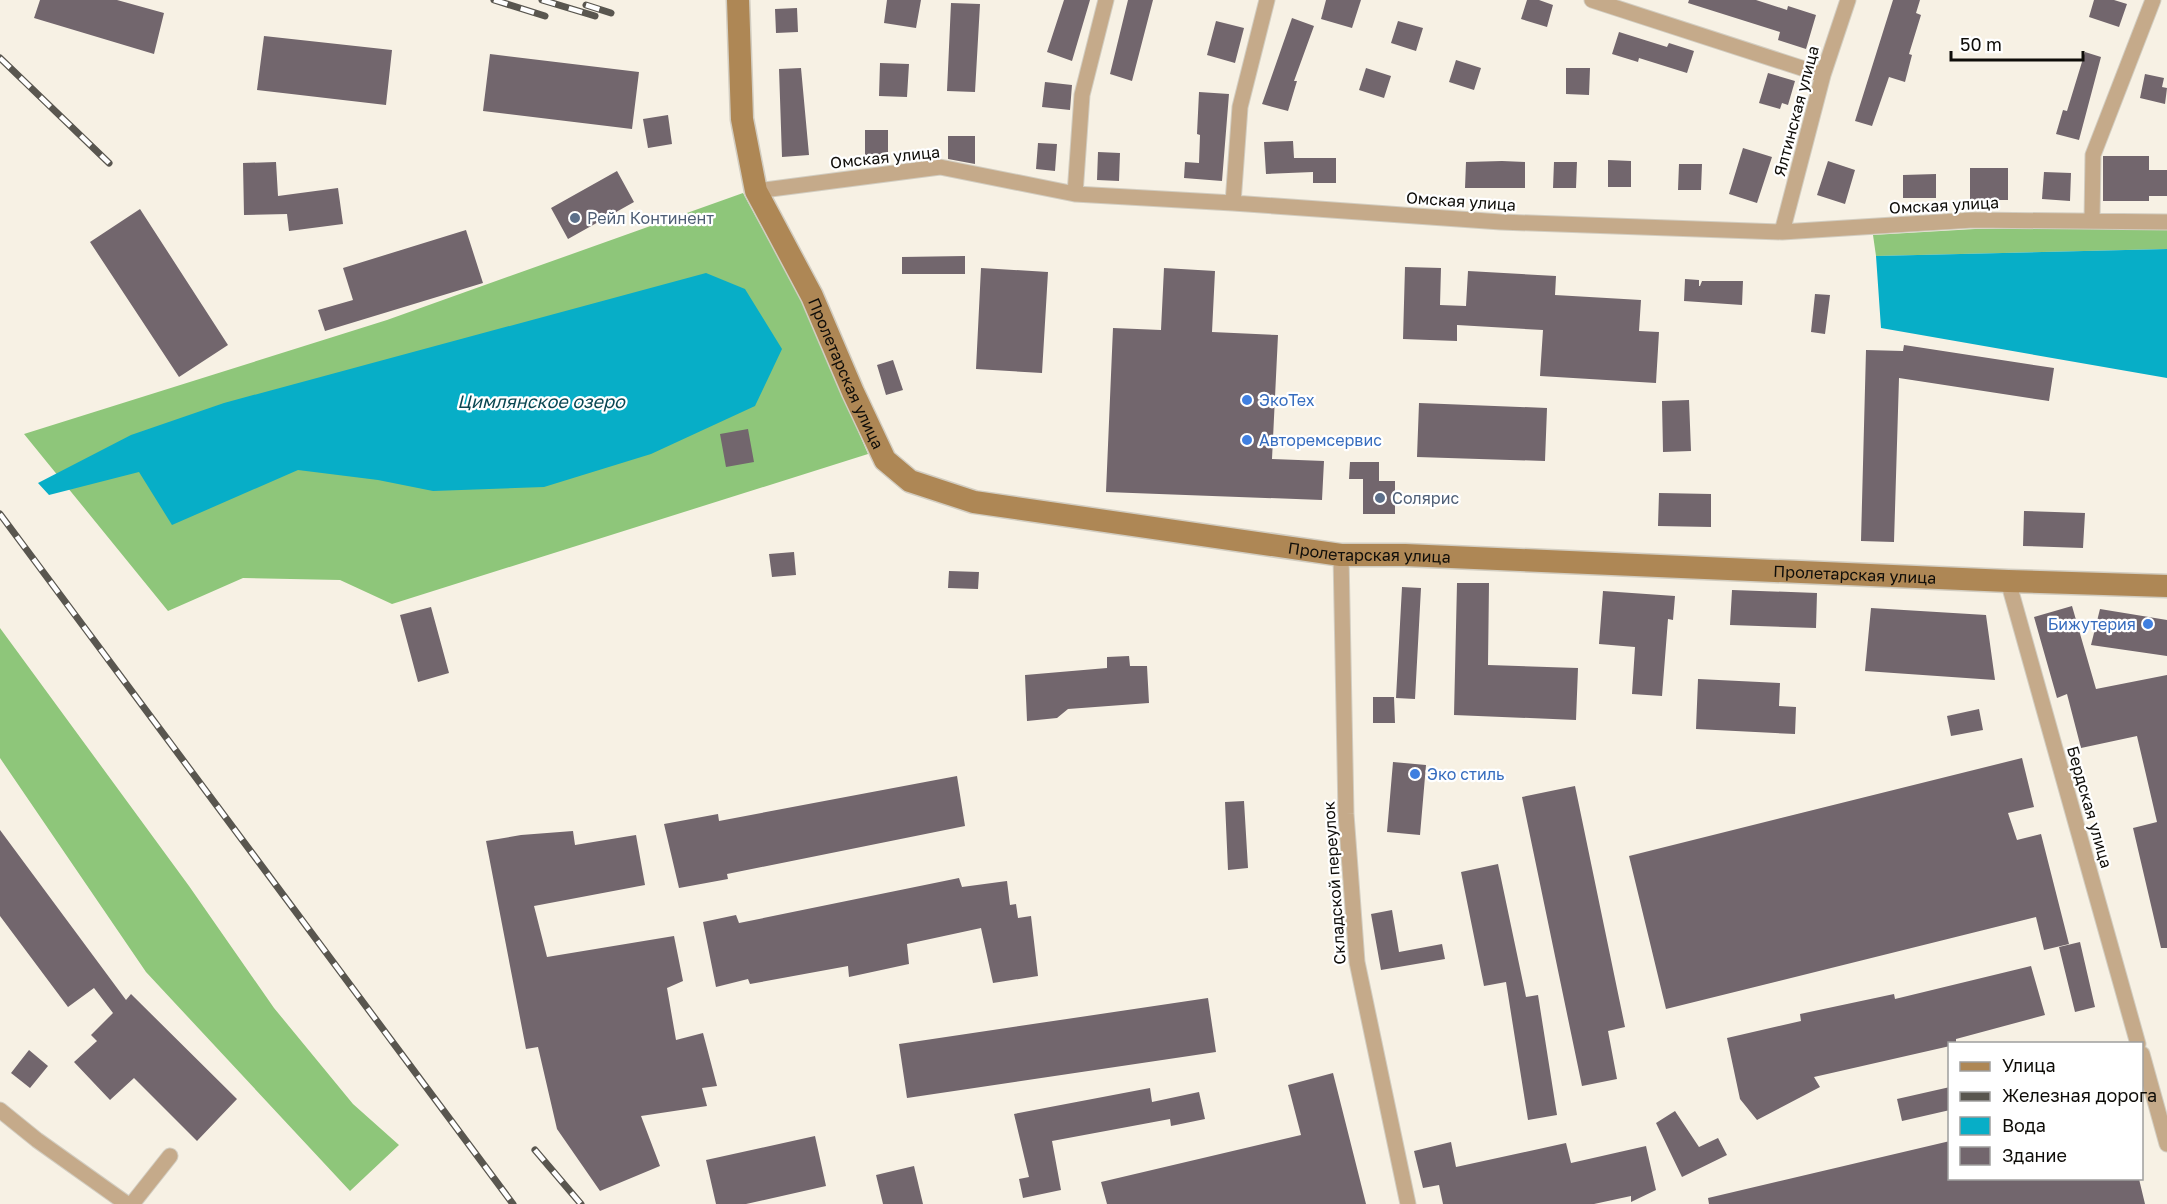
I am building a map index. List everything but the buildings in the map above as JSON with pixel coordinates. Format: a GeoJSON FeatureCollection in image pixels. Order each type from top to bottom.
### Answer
{"type":"FeatureCollection","features":[{"type":"Feature","properties":{"kind":"street","name":"Пролетарская улица"},"geometry":{"type":"LineString","coordinates":[[738,0],[742,119],[756,191],[812,296],[885,460],[910,482],[974,502],[1341,555],[1417,556],[2167,586]]}},
{"type":"Feature","properties":{"kind":"street"},"geometry":{"type":"LineString","coordinates":[[1075,194],[1082,95],[1106,0]]}},
{"type":"Feature","properties":{"kind":"street"},"geometry":{"type":"LineString","coordinates":[[1233,203],[1240,107],[1267,0]]}},
{"type":"Feature","properties":{"kind":"street"},"geometry":{"type":"LineString","coordinates":[[1592,0],[1823,75]]}},
{"type":"Feature","properties":{"kind":"street","name":"Ялтинская улица"},"geometry":{"type":"LineString","coordinates":[[1782,232],[1823,75],[1848,0]]}},
{"type":"Feature","properties":{"kind":"street"},"geometry":{"type":"LineString","coordinates":[[2092,220],[2093,155],[2152,0]]}},
{"type":"Feature","properties":{"kind":"street","name":"Омская улица"},"geometry":{"type":"LineString","coordinates":[[756,191],[940,167],[1075,194],[1501,222],[1782,232],[1973,220],[2167,222]]}},
{"type":"Feature","properties":{"kind":"street","name":"Складской переулок"},"geometry":{"type":"LineString","coordinates":[[1341,555],[1346,814],[1357,962],[1407,1204]]}},
{"type":"Feature","properties":{"kind":"street","name":"Бердская улица"},"geometry":{"type":"LineString","coordinates":[[2008,581],[2137,1042]]}},
{"type":"Feature","properties":{"kind":"street"},"geometry":{"type":"LineString","coordinates":[[2143,1058],[2167,1144]]}},
{"type":"Feature","properties":{"kind":"street"},"geometry":{"type":"LineString","coordinates":[[0,1110],[37,1140],[130,1204],[170,1156]]}},
{"type":"Feature","properties":{"kind":"green space"},"geometry":{"type":"Polygon","coordinates":[[[743,193],[802,301],[868,454],[392,604],[340,580],[243,578],[168,611],[24,434],[387,320],[743,193]]]}},
{"type":"Feature","properties":{"kind":"green space"},"geometry":{"type":"Polygon","coordinates":[[[2091,227],[2167,230],[2167,249],[1876,256],[1873,235],[1975,229],[2091,227]]]}},
{"type":"Feature","properties":{"kind":"green space"},"geometry":{"type":"Polygon","coordinates":[[[0,628],[189,886],[274,1008],[353,1104],[399,1145],[350,1191],[146,972],[0,758],[0,628]]]}},
{"type":"Feature","properties":{"kind":"water"},"geometry":{"type":"Polygon","coordinates":[[[2167,249],[2167,378],[1881,328],[1876,256],[2167,249]]]}},
{"type":"Feature","properties":{"kind":"water","name":"Цимлянское озеро"},"geometry":{"type":"Polygon","coordinates":[[[706,273],[745,289],[782,349],[755,406],[651,454],[544,487],[433,491],[378,480],[298,470],[172,525],[139,472],[49,495],[38,483],[131,435],[224,403],[706,273]]]}},
{"type":"Feature","properties":{"kind":"railway"},"geometry":{"type":"LineString","coordinates":[[494,0],[545,16]]}},
{"type":"Feature","properties":{"kind":"railway"},"geometry":{"type":"LineString","coordinates":[[542,0],[595,16]]}},
{"type":"Feature","properties":{"kind":"railway"},"geometry":{"type":"LineString","coordinates":[[586,5],[611,13]]}},
{"type":"Feature","properties":{"kind":"railway"},"geometry":{"type":"LineString","coordinates":[[0,58],[109,163]]}},
{"type":"Feature","properties":{"kind":"railway"},"geometry":{"type":"LineString","coordinates":[[0,514],[513,1204]]}},
{"type":"Feature","properties":{"kind":"railway"},"geometry":{"type":"LineString","coordinates":[[535,1150],[581,1204]]}},
{"type":"Feature","properties":{"kind":"place","name":"Рейл Континент"},"geometry":{"type":"Point","coordinates":[575,218]}},
{"type":"Feature","properties":{"kind":"place","name":"ЭкоТех"},"geometry":{"type":"Point","coordinates":[1247,400]}},
{"type":"Feature","properties":{"kind":"place","name":"Авторемсервис"},"geometry":{"type":"Point","coordinates":[1247,440]}},
{"type":"Feature","properties":{"kind":"place","name":"Солярис"},"geometry":{"type":"Point","coordinates":[1380,498]}},
{"type":"Feature","properties":{"kind":"place","name":"Бижутерия"},"geometry":{"type":"Point","coordinates":[2148,624]}},
{"type":"Feature","properties":{"kind":"place","name":"Эко стиль"},"geometry":{"type":"Point","coordinates":[1415,774]}}]}
